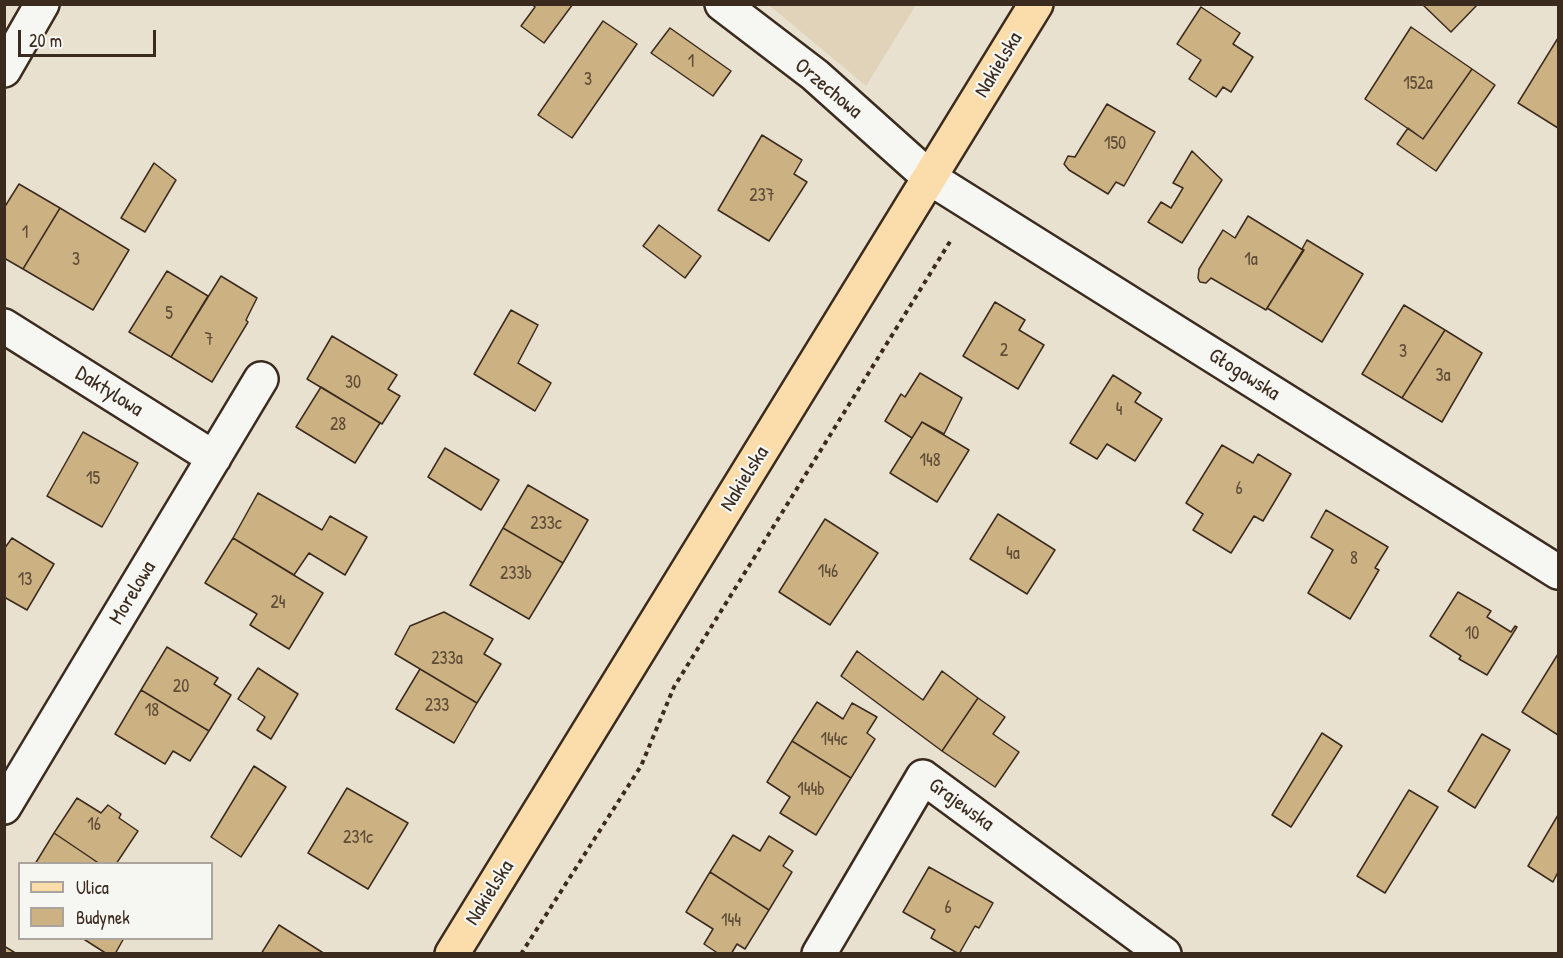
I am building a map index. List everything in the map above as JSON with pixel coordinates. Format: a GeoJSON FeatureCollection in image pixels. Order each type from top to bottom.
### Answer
{"type":"FeatureCollection","features":[{"type":"Feature","properties":{"kind":"main road","name":"Nakielska"},"geometry":{"type":"LineString","coordinates":[[452,954],[1036,4]]}},
{"type":"Feature","properties":{"kind":"street"},"geometry":{"type":"LineString","coordinates":[[4,70],[42,4]]}},
{"type":"Feature","properties":{"kind":"street","name":"Orzechowa"},"geometry":{"type":"LineString","coordinates":[[722,4],[815,75],[930,178]]}},
{"type":"Feature","properties":{"kind":"street","name":"Głogowska"},"geometry":{"type":"LineString","coordinates":[[930,178],[1558,572]]}},
{"type":"Feature","properties":{"kind":"street","name":"Daktylowa"},"geometry":{"type":"LineString","coordinates":[[4,326],[214,458]]}},
{"type":"Feature","properties":{"kind":"street","name":"Morelowa"},"geometry":{"type":"LineString","coordinates":[[4,807],[261,379]]}},
{"type":"Feature","properties":{"kind":"street","name":"Grajewska"},"geometry":{"type":"LineString","coordinates":[[819,954],[923,777],[1164,954]]}},
{"type":"Feature","properties":{"kind":"path"},"geometry":{"type":"LineString","coordinates":[[521,954],[641,766],[674,687],[953,237]]}},
{"type":"Feature","properties":{"kind":"shaded area"},"geometry":{"type":"Polygon","coordinates":[[[769,5],[916,5],[866,86],[769,5]]]}},
{"type":"Feature","properties":{"kind":"building"},"geometry":{"type":"Polygon","coordinates":[[[532,4],[573,4],[544,43],[521,26],[535,7],[532,4]]]}},
{"type":"Feature","properties":{"kind":"building"},"geometry":{"type":"Polygon","coordinates":[[[1422,4],[1478,4],[1451,32],[1422,4]]]}},
{"type":"Feature","properties":{"kind":"building"},"geometry":{"type":"Polygon","coordinates":[[[1201,7],[1240,33],[1233,44],[1253,57],[1231,92],[1223,87],[1216,97],[1189,79],[1201,60],[1177,44],[1201,7]]]}},
{"type":"Feature","properties":{"kind":"building"},"geometry":{"type":"Polygon","coordinates":[[[603,21],[637,44],[572,138],[538,115],[603,21]]]}},
{"type":"Feature","properties":{"kind":"building"},"geometry":{"type":"Polygon","coordinates":[[[1411,27],[1472,69],[1423,139],[1365,99],[1411,27]]]}},
{"type":"Feature","properties":{"kind":"building"},"geometry":{"type":"Polygon","coordinates":[[[670,28],[731,71],[713,96],[651,53],[670,28]]]}},
{"type":"Feature","properties":{"kind":"building"},"geometry":{"type":"Polygon","coordinates":[[[1558,38],[1558,128],[1518,103],[1558,38]]]}},
{"type":"Feature","properties":{"kind":"building"},"geometry":{"type":"Polygon","coordinates":[[[1472,69],[1495,85],[1436,171],[1397,144],[1408,128],[1423,139],[1472,69]]]}},
{"type":"Feature","properties":{"kind":"building"},"geometry":{"type":"Polygon","coordinates":[[[1107,104],[1155,132],[1124,186],[1116,182],[1108,194],[1069,170],[1064,164],[1068,156],[1075,157],[1107,104]]]}},
{"type":"Feature","properties":{"kind":"building"},"geometry":{"type":"Polygon","coordinates":[[[762,135],[802,160],[794,174],[807,182],[769,241],[718,210],[762,135]]]}},
{"type":"Feature","properties":{"kind":"building"},"geometry":{"type":"Polygon","coordinates":[[[1192,151],[1222,180],[1182,243],[1148,222],[1161,202],[1171,208],[1183,188],[1173,183],[1192,151]]]}},
{"type":"Feature","properties":{"kind":"building"},"geometry":{"type":"Polygon","coordinates":[[[154,163],[176,180],[145,232],[121,218],[154,163]]]}},
{"type":"Feature","properties":{"kind":"building"},"geometry":{"type":"Polygon","coordinates":[[[19,184],[60,208],[23,269],[4,258],[4,208],[19,184]]]}},
{"type":"Feature","properties":{"kind":"building"},"geometry":{"type":"Polygon","coordinates":[[[60,208],[129,250],[93,310],[23,269],[60,208]]]}},
{"type":"Feature","properties":{"kind":"building"},"geometry":{"type":"Polygon","coordinates":[[[1248,216],[1303,250],[1266,310],[1211,278],[1206,283],[1200,282],[1198,278],[1199,269],[1223,230],[1235,238],[1248,216]]]}},
{"type":"Feature","properties":{"kind":"building"},"geometry":{"type":"Polygon","coordinates":[[[659,225],[701,256],[685,278],[643,246],[659,225]]]}},
{"type":"Feature","properties":{"kind":"building"},"geometry":{"type":"Polygon","coordinates":[[[1307,240],[1363,274],[1322,342],[1267,308],[1304,250],[1302,249],[1307,240]]]}},
{"type":"Feature","properties":{"kind":"building"},"geometry":{"type":"Polygon","coordinates":[[[167,271],[208,296],[171,357],[129,332],[167,271]]]}},
{"type":"Feature","properties":{"kind":"building"},"geometry":{"type":"Polygon","coordinates":[[[221,276],[257,298],[246,320],[248,322],[212,382],[171,357],[221,276]]]}},
{"type":"Feature","properties":{"kind":"building"},"geometry":{"type":"Polygon","coordinates":[[[995,302],[1025,320],[1019,330],[1044,345],[1018,389],[963,356],[995,302]]]}},
{"type":"Feature","properties":{"kind":"building"},"geometry":{"type":"Polygon","coordinates":[[[1404,305],[1445,330],[1402,398],[1362,374],[1404,305]]]}},
{"type":"Feature","properties":{"kind":"building"},"geometry":{"type":"Polygon","coordinates":[[[511,310],[538,325],[518,363],[551,383],[535,411],[474,374],[511,310]]]}},
{"type":"Feature","properties":{"kind":"building"},"geometry":{"type":"Polygon","coordinates":[[[1445,330],[1482,353],[1442,422],[1402,398],[1445,330]]]}},
{"type":"Feature","properties":{"kind":"building"},"geometry":{"type":"Polygon","coordinates":[[[332,336],[397,375],[388,389],[400,396],[382,424],[307,379],[332,336]]]}},
{"type":"Feature","properties":{"kind":"building"},"geometry":{"type":"Polygon","coordinates":[[[920,373],[962,398],[944,434],[922,422],[912,438],[885,421],[901,394],[905,397],[920,373]]]}},
{"type":"Feature","properties":{"kind":"building"},"geometry":{"type":"Polygon","coordinates":[[[1113,375],[1141,393],[1135,402],[1162,419],[1135,461],[1107,444],[1097,459],[1070,443],[1113,375]]]}},
{"type":"Feature","properties":{"kind":"building"},"geometry":{"type":"Polygon","coordinates":[[[321,387],[380,423],[355,463],[296,427],[321,387]]]}},
{"type":"Feature","properties":{"kind":"building"},"geometry":{"type":"Polygon","coordinates":[[[922,422],[969,450],[937,502],[890,473],[922,422]]]}},
{"type":"Feature","properties":{"kind":"building"},"geometry":{"type":"Polygon","coordinates":[[[83,432],[138,463],[102,527],[47,496],[83,432]]]}},
{"type":"Feature","properties":{"kind":"building"},"geometry":{"type":"Polygon","coordinates":[[[1222,445],[1253,463],[1258,454],[1291,474],[1263,521],[1254,516],[1231,553],[1193,530],[1203,514],[1186,503],[1222,445]]]}},
{"type":"Feature","properties":{"kind":"building"},"geometry":{"type":"Polygon","coordinates":[[[445,448],[499,480],[481,510],[428,477],[445,448]]]}},
{"type":"Feature","properties":{"kind":"building"},"geometry":{"type":"Polygon","coordinates":[[[528,485],[588,520],[563,563],[503,528],[528,485]]]}},
{"type":"Feature","properties":{"kind":"building"},"geometry":{"type":"Polygon","coordinates":[[[258,493],[322,530],[330,516],[367,537],[345,575],[309,553],[294,575],[233,538],[258,493]]]}},
{"type":"Feature","properties":{"kind":"building"},"geometry":{"type":"Polygon","coordinates":[[[1326,510],[1388,547],[1375,568],[1379,570],[1350,619],[1308,593],[1333,550],[1311,537],[1326,510]]]}},
{"type":"Feature","properties":{"kind":"building"},"geometry":{"type":"Polygon","coordinates":[[[998,514],[1055,550],[1027,594],[970,559],[998,514]]]}},
{"type":"Feature","properties":{"kind":"building"},"geometry":{"type":"Polygon","coordinates":[[[825,519],[878,553],[830,625],[779,592],[825,519]]]}},
{"type":"Feature","properties":{"kind":"building"},"geometry":{"type":"Polygon","coordinates":[[[503,528],[563,563],[529,619],[470,585],[503,528]]]}},
{"type":"Feature","properties":{"kind":"building"},"geometry":{"type":"Polygon","coordinates":[[[12,538],[54,564],[27,610],[4,597],[4,549],[12,538]]]}},
{"type":"Feature","properties":{"kind":"building"},"geometry":{"type":"Polygon","coordinates":[[[233,538],[323,593],[289,649],[250,625],[257,614],[205,583],[233,538]]]}},
{"type":"Feature","properties":{"kind":"building"},"geometry":{"type":"Polygon","coordinates":[[[1458,592],[1491,611],[1487,617],[1511,632],[1515,626],[1517,627],[1487,675],[1459,659],[1461,656],[1430,636],[1458,592]]]}},
{"type":"Feature","properties":{"kind":"building"},"geometry":{"type":"Polygon","coordinates":[[[444,612],[493,639],[484,654],[501,664],[477,703],[395,654],[410,626],[444,612]]]}},
{"type":"Feature","properties":{"kind":"building"},"geometry":{"type":"Polygon","coordinates":[[[167,647],[218,678],[214,684],[231,695],[209,731],[141,690],[167,647]]]}},
{"type":"Feature","properties":{"kind":"building"},"geometry":{"type":"Polygon","coordinates":[[[857,651],[923,700],[942,671],[978,698],[942,751],[841,676],[857,651]]]}},
{"type":"Feature","properties":{"kind":"building"},"geometry":{"type":"Polygon","coordinates":[[[1558,654],[1558,735],[1522,712],[1558,654]]]}},
{"type":"Feature","properties":{"kind":"building"},"geometry":{"type":"Polygon","coordinates":[[[258,668],[298,694],[271,739],[257,730],[265,717],[238,699],[258,668]]]}},
{"type":"Feature","properties":{"kind":"building"},"geometry":{"type":"Polygon","coordinates":[[[420,669],[477,703],[454,743],[396,709],[420,669]]]}},
{"type":"Feature","properties":{"kind":"building"},"geometry":{"type":"Polygon","coordinates":[[[141,690],[209,731],[190,761],[173,751],[165,764],[115,734],[141,690]]]}},
{"type":"Feature","properties":{"kind":"building"},"geometry":{"type":"Polygon","coordinates":[[[978,698],[1005,717],[993,734],[1019,752],[995,787],[942,751],[978,698]]]}},
{"type":"Feature","properties":{"kind":"building"},"geometry":{"type":"Polygon","coordinates":[[[817,702],[843,719],[852,703],[877,717],[867,733],[875,739],[851,778],[792,741],[817,702]]]}},
{"type":"Feature","properties":{"kind":"building"},"geometry":{"type":"Polygon","coordinates":[[[1322,733],[1342,746],[1291,827],[1272,815],[1322,733]]]}},
{"type":"Feature","properties":{"kind":"building"},"geometry":{"type":"Polygon","coordinates":[[[1482,734],[1510,750],[1475,808],[1448,791],[1482,734]]]}},
{"type":"Feature","properties":{"kind":"building"},"geometry":{"type":"Polygon","coordinates":[[[792,741],[851,778],[816,835],[780,813],[790,797],[767,782],[792,741]]]}},
{"type":"Feature","properties":{"kind":"building"},"geometry":{"type":"Polygon","coordinates":[[[254,766],[286,787],[241,857],[211,837],[254,766]]]}},
{"type":"Feature","properties":{"kind":"building"},"geometry":{"type":"Polygon","coordinates":[[[347,788],[408,823],[368,889],[308,853],[347,788]]]}},
{"type":"Feature","properties":{"kind":"building"},"geometry":{"type":"Polygon","coordinates":[[[1409,790],[1438,807],[1385,893],[1357,876],[1409,790]]]}},
{"type":"Feature","properties":{"kind":"building"},"geometry":{"type":"Polygon","coordinates":[[[77,798],[101,813],[108,805],[121,814],[119,818],[138,831],[117,862],[97,862],[54,833],[77,798]]]}},
{"type":"Feature","properties":{"kind":"building"},"geometry":{"type":"Polygon","coordinates":[[[1558,815],[1558,872],[1553,882],[1528,866],[1558,815]]]}},
{"type":"Feature","properties":{"kind":"building"},"geometry":{"type":"Polygon","coordinates":[[[54,833],[97,862],[36,862],[54,833]]]}},
{"type":"Feature","properties":{"kind":"building"},"geometry":{"type":"Polygon","coordinates":[[[733,835],[760,851],[769,836],[793,851],[783,866],[792,872],[769,910],[710,872],[733,835]]]}},
{"type":"Feature","properties":{"kind":"building"},"geometry":{"type":"Polygon","coordinates":[[[929,867],[993,903],[979,928],[975,926],[959,954],[931,938],[935,930],[903,912],[929,867]]]}},
{"type":"Feature","properties":{"kind":"building"},"geometry":{"type":"Polygon","coordinates":[[[710,872],[769,910],[745,949],[737,944],[731,954],[719,954],[704,944],[713,929],[686,912],[710,872]]]}},
{"type":"Feature","properties":{"kind":"building"},"geometry":{"type":"Polygon","coordinates":[[[279,925],[325,954],[261,954],[279,925]]]}},
{"type":"Feature","properties":{"kind":"building"},"geometry":{"type":"Polygon","coordinates":[[[85,940],[123,940],[115,954],[107,954],[85,940]]]}},
{"type":"Feature","properties":{"kind":"building"},"geometry":{"type":"Polygon","coordinates":[[[4,946],[17,954],[4,954],[4,946]]]}}]}
